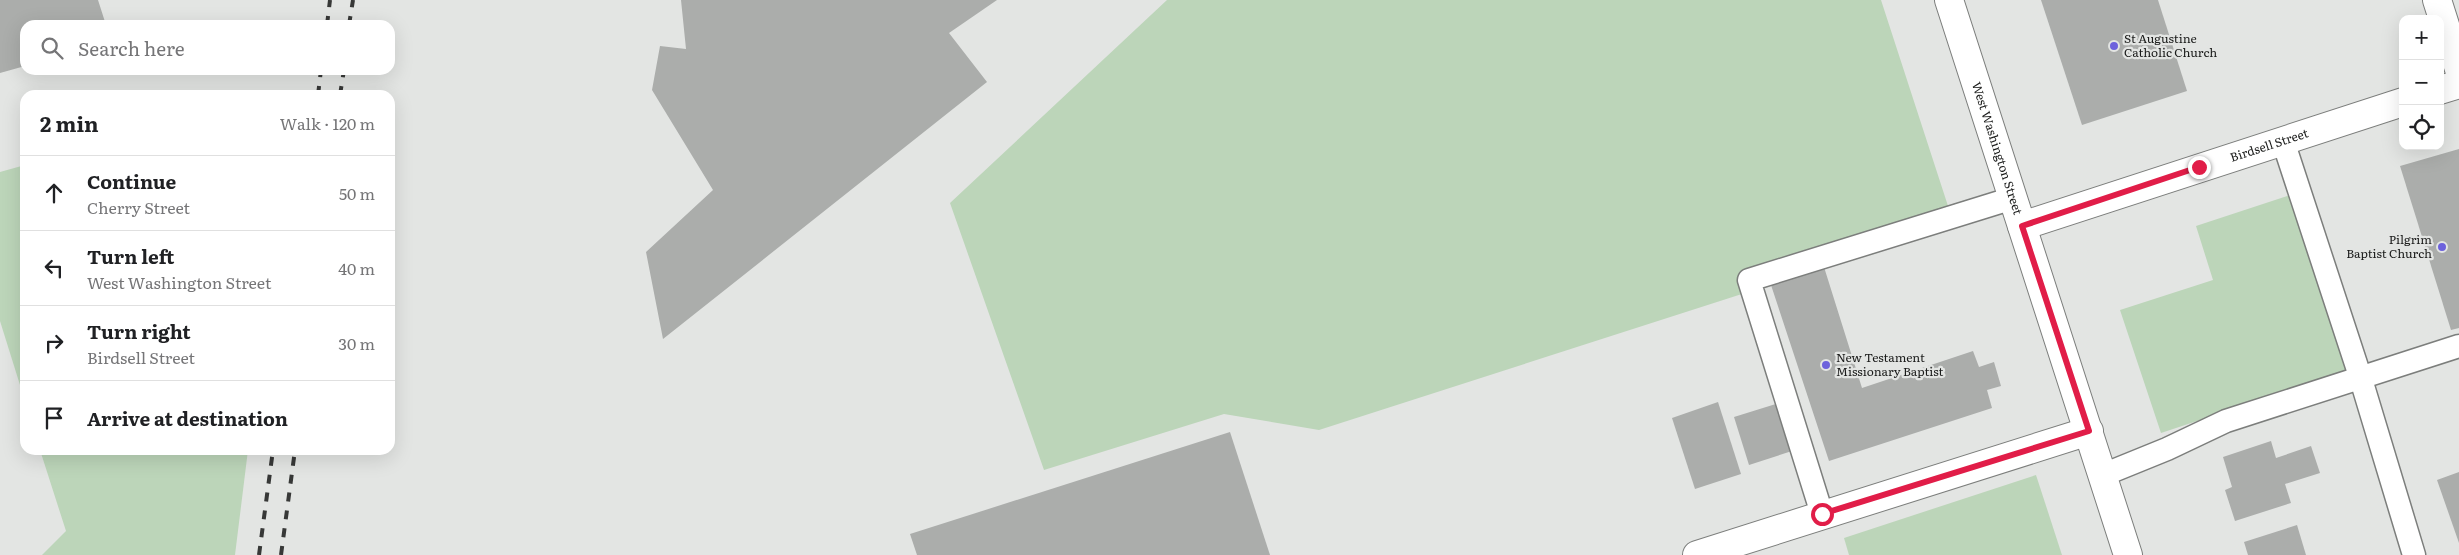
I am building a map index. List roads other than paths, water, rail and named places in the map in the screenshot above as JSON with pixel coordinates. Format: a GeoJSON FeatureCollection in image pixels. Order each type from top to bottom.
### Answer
{"type":"FeatureCollection","features":[{"type":"Feature","properties":{"kind":"street","name":"West Washington Street"},"geometry":{"type":"LineString","coordinates":[[1949,0],[2128,555]]}},
{"type":"Feature","properties":{"kind":"street"},"geometry":{"type":"LineString","coordinates":[[2437,0],[2459,69]]}},
{"type":"Feature","properties":{"kind":"street"},"geometry":{"type":"LineString","coordinates":[[2444,89],[2459,84]]}},
{"type":"Feature","properties":{"kind":"street","name":"Birdsell Street"},"geometry":{"type":"LineString","coordinates":[[2022,226],[2399,103]]}},
{"type":"Feature","properties":{"kind":"street"},"geometry":{"type":"LineString","coordinates":[[1697,555],[1754,546],[1822,514],[2089,431]]}},
{"type":"Feature","properties":{"kind":"lane"},"geometry":{"type":"LineString","coordinates":[[2283,141],[2360,376],[2414,555]]}},
{"type":"Feature","properties":{"kind":"lane"},"geometry":{"type":"LineString","coordinates":[[1822,514],[1749,280],[2013,198]]}},
{"type":"Feature","properties":{"kind":"lane"},"geometry":{"type":"LineString","coordinates":[[2103,475],[2167,449],[2226,421],[2360,376],[2459,346]]}},
{"type":"Feature","properties":{"kind":"railway"},"geometry":{"type":"LineString","coordinates":[[328,20],[330,0]]}},
{"type":"Feature","properties":{"kind":"railway"},"geometry":{"type":"LineString","coordinates":[[350,20],[353,0]]}},
{"type":"Feature","properties":{"kind":"railway"},"geometry":{"type":"LineString","coordinates":[[319,90],[320,75]]}},
{"type":"Feature","properties":{"kind":"railway"},"geometry":{"type":"LineString","coordinates":[[341,90],[343,75]]}},
{"type":"Feature","properties":{"kind":"railway"},"geometry":{"type":"LineString","coordinates":[[259,555],[272,455]]}},
{"type":"Feature","properties":{"kind":"railway"},"geometry":{"type":"LineString","coordinates":[[281,555],[294,455]]}},
{"type":"Feature","properties":{"kind":"place","name":"St Augustine Catholic Church"},"geometry":{"type":"Point","coordinates":[2114,46]}},
{"type":"Feature","properties":{"kind":"place","name":"Pilgrim Baptist Church"},"geometry":{"type":"Point","coordinates":[2442,247]}},
{"type":"Feature","properties":{"kind":"place","name":"New Testament Missionary Baptist"},"geometry":{"type":"Point","coordinates":[1826,365]}}]}
